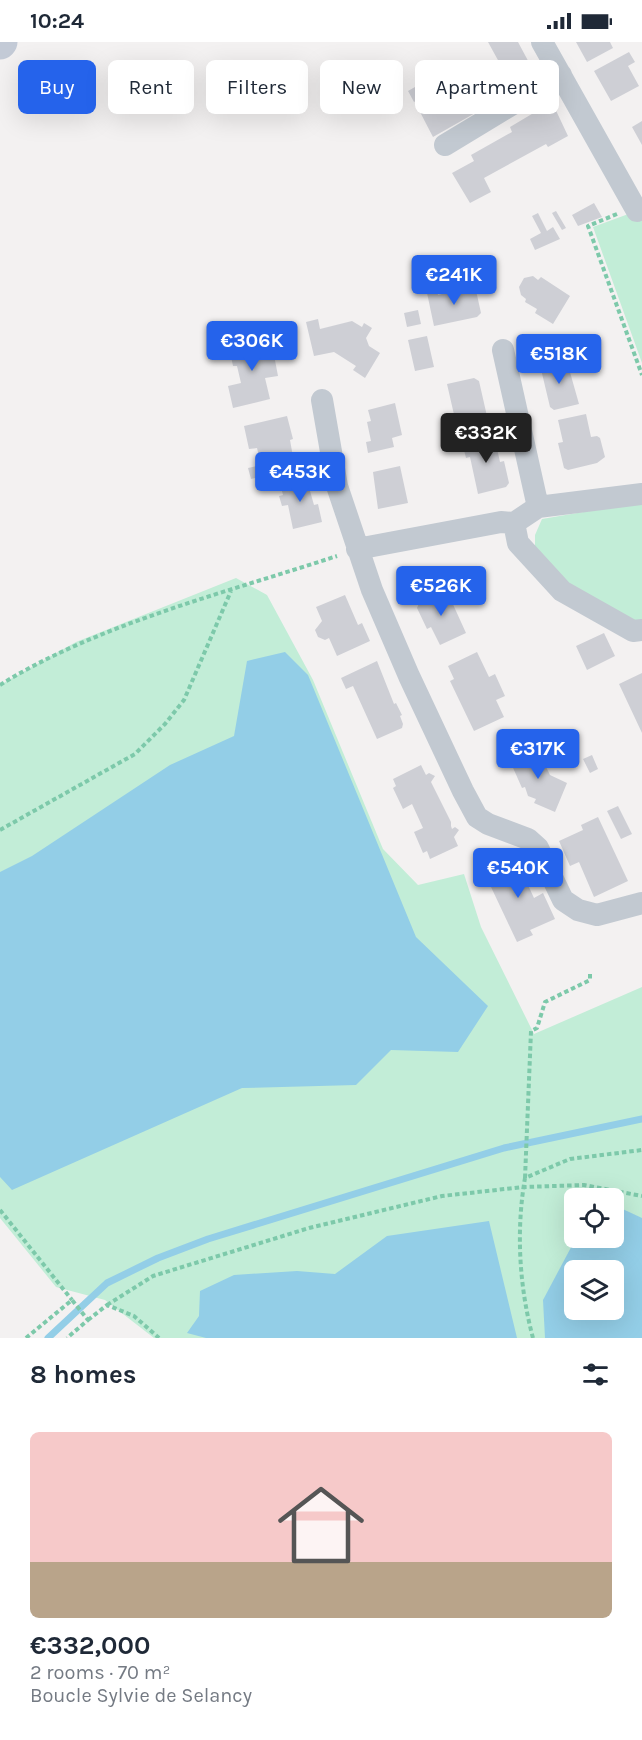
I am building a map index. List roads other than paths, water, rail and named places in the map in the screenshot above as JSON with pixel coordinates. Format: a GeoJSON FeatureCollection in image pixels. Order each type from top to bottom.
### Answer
{"type":"FeatureCollection","features":[{"type":"Feature","properties":{"kind":"street"},"geometry":{"type":"LineString","coordinates":[[542,42],[635,209]]}},
{"type":"Feature","properties":{"kind":"street"},"geometry":{"type":"LineString","coordinates":[[445,145],[561,75]]}},
{"type":"Feature","properties":{"kind":"street"},"geometry":{"type":"LineString","coordinates":[[503,350],[538,507]]}},
{"type":"Feature","properties":{"kind":"street"},"geometry":{"type":"LineString","coordinates":[[322,400],[337,486],[372,590],[409,676],[477,817],[488,824],[528,839],[538,848],[563,900],[578,910],[597,915],[642,903]]}},
{"type":"Feature","properties":{"kind":"street"},"geometry":{"type":"LineString","coordinates":[[357,549],[501,522],[514,523],[538,507],[642,494]]}},
{"type":"Feature","properties":{"kind":"street"},"geometry":{"type":"LineString","coordinates":[[514,523],[518,543],[562,591],[633,631],[642,630]]}},
{"type":"Feature","properties":{"kind":"water"},"geometry":{"type":"Polygon","coordinates":[[[285,652],[308,675],[416,937],[488,1006],[458,1052],[391,1050],[356,1085],[242,1088],[12,1190],[0,1177],[0,872],[32,856],[170,765],[234,736],[247,661],[285,652]]]}},
{"type":"Feature","properties":{"kind":"water"},"geometry":{"type":"Polygon","coordinates":[[[624,1210],[642,1218],[642,1338],[545,1338],[543,1300],[564,1261],[564,1320],[624,1320],[624,1260],[564,1260],[571,1248],[624,1248],[624,1210]]]}},
{"type":"Feature","properties":{"kind":"water"},"geometry":{"type":"Polygon","coordinates":[[[489,1221],[517,1338],[206,1338],[187,1333],[199,1316],[200,1291],[234,1275],[297,1271],[335,1274],[387,1236],[489,1221]]]}},
{"type":"Feature","properties":{"kind":"waterway"},"geometry":{"type":"LineString","coordinates":[[48,1338],[107,1283],[158,1258],[208,1239],[504,1148],[642,1119]]}}]}
